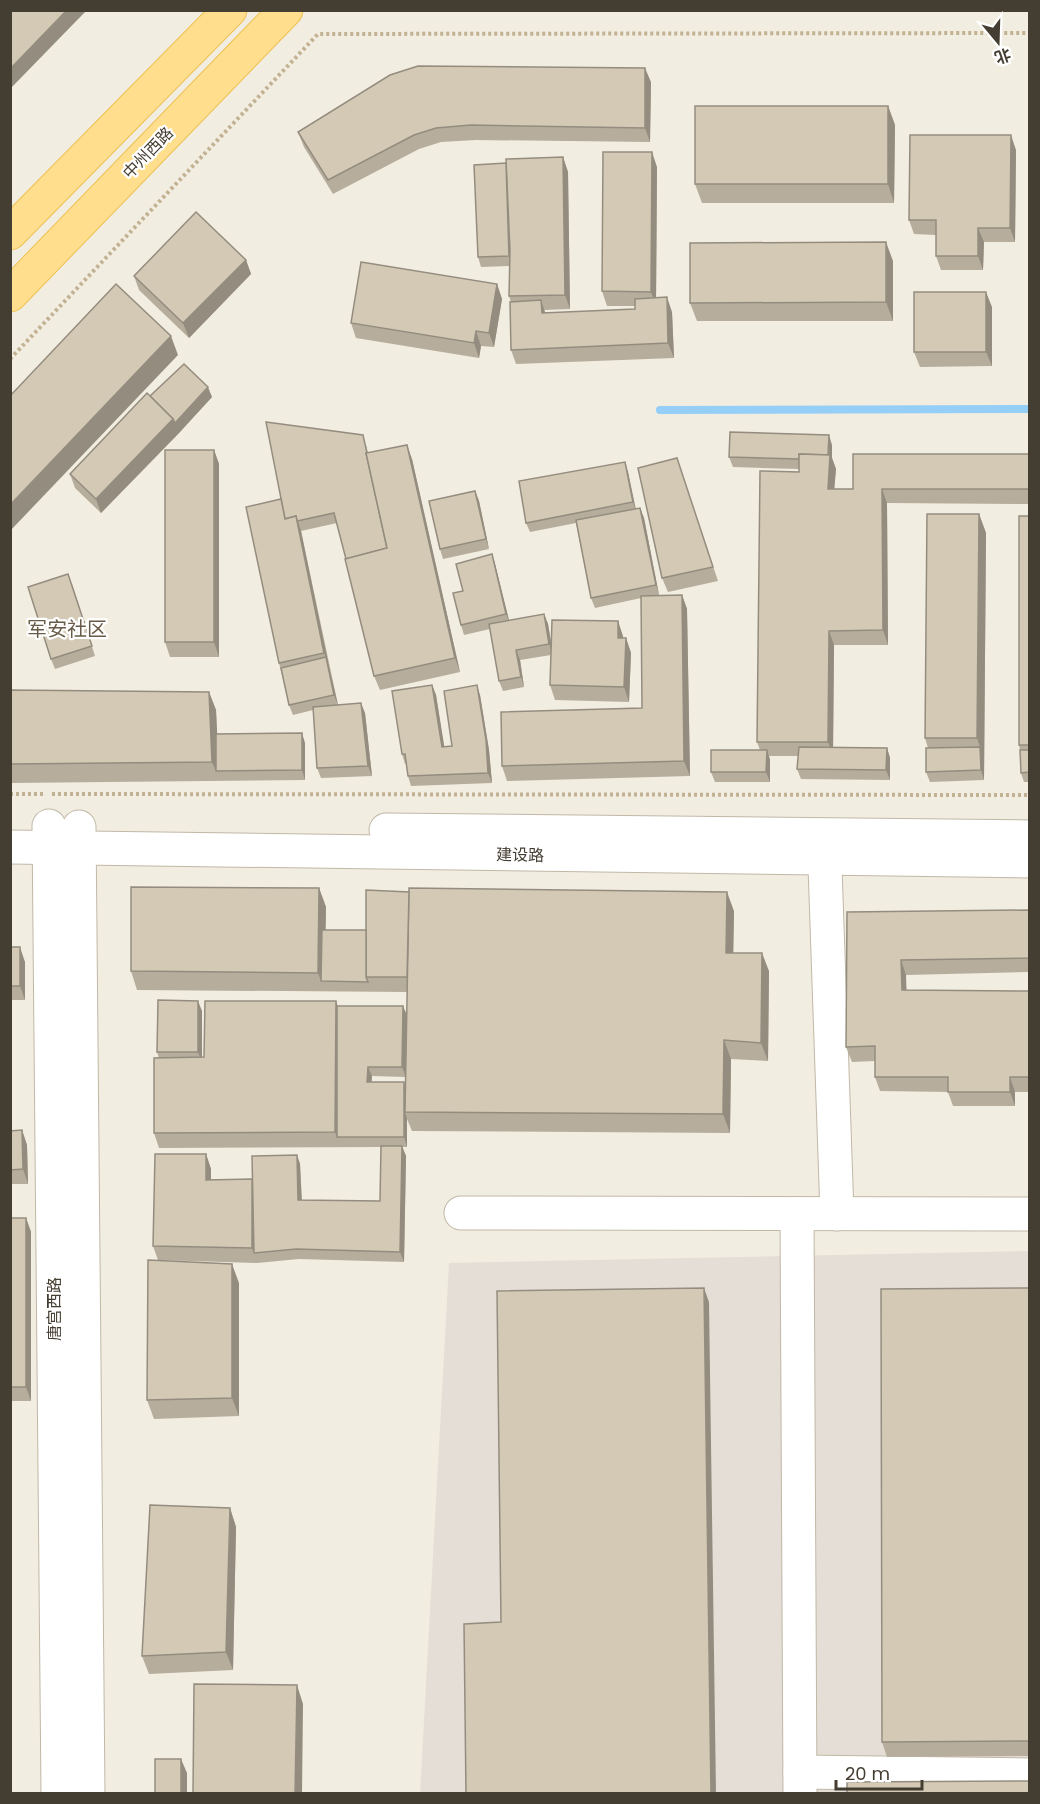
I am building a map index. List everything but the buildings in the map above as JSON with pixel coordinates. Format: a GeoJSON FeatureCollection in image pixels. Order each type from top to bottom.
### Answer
{"type":"FeatureCollection","features":[{"type":"Feature","properties":{"kind":"main road"},"geometry":{"type":"LineString","coordinates":[[10,233],[230,10]]}},
{"type":"Feature","properties":{"kind":"main road","name":"中州西路"},"geometry":{"type":"LineString","coordinates":[[10,295],[286,10]]}},
{"type":"Feature","properties":{"kind":"street","name":"建设路"},"geometry":{"type":"LineString","coordinates":[[10,825],[65,836],[825,848],[1029,861]]}},
{"type":"Feature","properties":{"kind":"street","name":"建设路"},"geometry":{"type":"LineString","coordinates":[[10,847],[65,836]]}},
{"type":"Feature","properties":{"kind":"street","name":"唐宫西路"},"geometry":{"type":"LineString","coordinates":[[58,1794],[65,836]]}},
{"type":"Feature","properties":{"kind":"street","name":"唐宫西路"},"geometry":{"type":"LineString","coordinates":[[65,836],[88,1794]]}},
{"type":"Feature","properties":{"kind":"street","name":"建设路"},"geometry":{"type":"LineString","coordinates":[[825,848],[1029,837]]}},
{"type":"Feature","properties":{"kind":"street"},"geometry":{"type":"LineString","coordinates":[[825,848],[837,1214]]}},
{"type":"Feature","properties":{"kind":"street"},"geometry":{"type":"LineString","coordinates":[[461,1213],[1029,1214]]}},
{"type":"Feature","properties":{"kind":"street"},"geometry":{"type":"LineString","coordinates":[[797,1214],[800,1783],[1029,1775]]}},
{"type":"Feature","properties":{"kind":"path"},"geometry":{"type":"LineString","coordinates":[[10,359],[318,34],[1029,33]]}},
{"type":"Feature","properties":{"kind":"path"},"geometry":{"type":"LineString","coordinates":[[10,794],[1029,795]]}},
{"type":"Feature","properties":{"kind":"shaded area"},"geometry":{"type":"Polygon","coordinates":[[[1029,1251],[1029,1793],[420,1794],[449,1263],[1029,1251]]]}},
{"type":"Feature","properties":{"kind":"waterway"},"geometry":{"type":"LineString","coordinates":[[660,410],[1030,409]]}},
{"type":"Feature","properties":{"kind":"district","name":"军安社区"},"geometry":{"type":"Point","coordinates":[67,629]}}]}
